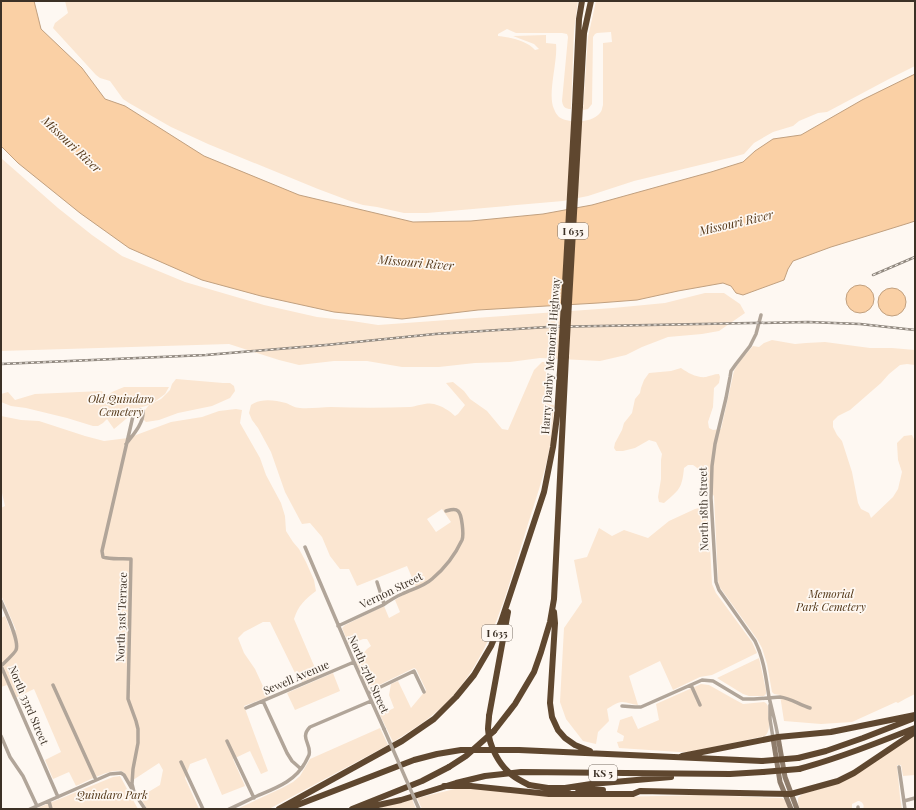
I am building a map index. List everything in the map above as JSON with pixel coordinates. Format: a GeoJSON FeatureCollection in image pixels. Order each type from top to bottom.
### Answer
{"type":"FeatureCollection","features":[{"type":"Feature","properties":{"kind":"highway","name":"Harry Darby Memorial Highway"},"geometry":{"type":"LineString","coordinates":[[578,106],[579,19],[582,1]]}},
{"type":"Feature","properties":{"kind":"highway","name":"Harry Darby Memorial Highway"},"geometry":{"type":"LineString","coordinates":[[352,809],[422,781],[449,767],[466,756],[494,731],[515,704],[534,672],[550,622],[554,599],[563,356],[578,106],[584,33],[591,1]]}},
{"type":"Feature","properties":{"kind":"highway","name":"Harry Darby Memorial Highway"},"geometry":{"type":"LineString","coordinates":[[279,809],[402,741],[434,719],[456,697],[474,675],[491,646],[501,622],[544,492],[557,416],[563,356]]}},
{"type":"Feature","properties":{"kind":"highway"},"geometry":{"type":"LineString","coordinates":[[512,590],[489,716],[488,729],[491,743],[498,760],[513,776],[529,785],[548,788],[788,794],[854,774],[915,732]]}},
{"type":"Feature","properties":{"kind":"highway"},"geometry":{"type":"LineString","coordinates":[[554,599],[555,623],[550,703],[552,717],[558,730],[565,738],[575,745],[595,754]]}},
{"type":"Feature","properties":{"kind":"highway"},"geometry":{"type":"LineString","coordinates":[[674,758],[775,738],[832,732],[915,716]]}},
{"type":"Feature","properties":{"kind":"highway","name":"KS 5"},"geometry":{"type":"LineString","coordinates":[[287,809],[414,760],[461,750],[519,750],[762,761],[798,758],[834,748],[863,738],[915,716]]}},
{"type":"Feature","properties":{"kind":"highway","name":"KS 5"},"geometry":{"type":"LineString","coordinates":[[360,809],[400,800],[444,786],[485,776],[521,772],[730,774],[799,769],[860,750],[915,728]]}},
{"type":"Feature","properties":{"kind":"highway"},"geometry":{"type":"LineString","coordinates":[[565,788],[591,784],[704,774]]}},
{"type":"Feature","properties":{"kind":"highway"},"geometry":{"type":"LineString","coordinates":[[444,786],[471,786],[549,794],[633,794],[640,791]]}},
{"type":"Feature","properties":{"kind":"main road","name":"North 18th Street"},"geometry":{"type":"LineString","coordinates":[[775,738],[780,782],[797,809]]}},
{"type":"Feature","properties":{"kind":"main road","name":"North 18th Street"},"geometry":{"type":"LineString","coordinates":[[788,794],[791,809]]}},
{"type":"Feature","properties":{"kind":"street","name":"North 18th Street"},"geometry":{"type":"LineString","coordinates":[[761,315],[756,334],[750,346],[731,371],[715,444],[712,466],[711,498],[715,578],[717,585],[758,647],[762,657],[770,698],[775,738]]}},
{"type":"Feature","properties":{"kind":"street","name":"North 31st Terrace"},"geometry":{"type":"LineString","coordinates":[[126,444],[141,422],[144,415],[143,411],[140,410],[133,416],[126,444],[102,551],[103,557],[109,559],[122,558],[131,560],[128,699],[138,729],[138,743],[132,784],[134,792]]}},
{"type":"Feature","properties":{"kind":"street","name":"Vernon Street"},"geometry":{"type":"LineString","coordinates":[[338,626],[425,584],[444,568],[455,553],[463,538],[459,512],[456,510],[446,511]]}},
{"type":"Feature","properties":{"kind":"street","name":"North 27th Street"},"geometry":{"type":"LineString","coordinates":[[304,547],[419,809]]}},
{"type":"Feature","properties":{"kind":"street"},"geometry":{"type":"LineString","coordinates":[[377,582],[384,604]]}},
{"type":"Feature","properties":{"kind":"street","name":"North 33rd Street"},"geometry":{"type":"LineString","coordinates":[[1,601],[14,631],[17,647],[16,651],[1,666],[58,797]]}},
{"type":"Feature","properties":{"kind":"street","name":"Sewell Avenue"},"geometry":{"type":"LineString","coordinates":[[246,708],[354,662]]}},
{"type":"Feature","properties":{"kind":"street"},"geometry":{"type":"LineString","coordinates":[[368,693],[414,671],[424,692]]}},
{"type":"Feature","properties":{"kind":"street"},"geometry":{"type":"LineString","coordinates":[[622,706],[641,707],[702,680],[713,681],[743,699],[780,696],[810,708]]}},
{"type":"Feature","properties":{"kind":"street"},"geometry":{"type":"LineString","coordinates":[[53,685],[96,780]]}},
{"type":"Feature","properties":{"kind":"street"},"geometry":{"type":"LineString","coordinates":[[691,685],[700,705]]}},
{"type":"Feature","properties":{"kind":"street"},"geometry":{"type":"LineString","coordinates":[[263,701],[287,753],[292,761],[301,769]]}},
{"type":"Feature","properties":{"kind":"street"},"geometry":{"type":"LineString","coordinates":[[229,809],[288,782],[296,775],[309,755],[310,751],[305,737],[306,731],[312,726],[371,701]]}},
{"type":"Feature","properties":{"kind":"street"},"geometry":{"type":"LineString","coordinates":[[1,736],[10,757],[23,776],[37,806]]}},
{"type":"Feature","properties":{"kind":"street"},"geometry":{"type":"LineString","coordinates":[[227,741],[254,798]]}},
{"type":"Feature","properties":{"kind":"street"},"geometry":{"type":"LineString","coordinates":[[181,762],[203,809]]}},
{"type":"Feature","properties":{"kind":"street"},"geometry":{"type":"LineString","coordinates":[[899,767],[905,809]]}},
{"type":"Feature","properties":{"kind":"street"},"geometry":{"type":"LineString","coordinates":[[30,809],[110,774],[121,773],[124,775],[145,809]]}},
{"type":"Feature","properties":{"kind":"street"},"geometry":{"type":"LineString","coordinates":[[904,801],[915,798]]}},
{"type":"Feature","properties":{"kind":"street"},"geometry":{"type":"LineString","coordinates":[[49,801],[51,809]]}},
{"type":"Feature","properties":{"kind":"green space"},"geometry":{"type":"Polygon","coordinates":[[[65,1],[578,1],[574,31],[571,109],[567,109],[563,105],[562,101],[568,37],[567,34],[516,33],[507,29],[498,34],[498,36],[513,38],[528,44],[535,50],[539,49],[534,44],[513,36],[546,35],[546,43],[556,44],[552,103],[559,117],[568,121],[586,121],[592,119],[601,112],[603,105],[603,43],[612,42],[611,32],[597,33],[593,37],[592,104],[588,109],[583,110],[588,37],[596,1],[915,1],[915,66],[827,112],[818,113],[799,121],[793,126],[773,132],[754,143],[744,154],[634,181],[588,196],[563,201],[427,213],[404,213],[363,205],[318,189],[208,144],[171,127],[129,103],[123,99],[110,81],[96,75],[53,28],[55,23],[68,13],[65,1]]]}},
{"type":"Feature","properties":{"kind":"green space"},"geometry":{"type":"Polygon","coordinates":[[[1,158],[58,208],[122,256],[185,282],[264,305],[317,317],[378,325],[665,303],[705,293],[724,293],[740,304],[745,313],[719,331],[668,337],[626,355],[600,361],[540,358],[510,362],[475,363],[439,367],[402,367],[367,361],[334,361],[299,365],[229,344],[1,351],[1,158]]]}},
{"type":"Feature","properties":{"kind":"green space","name":"Memorial Park Cemetery"},"geometry":{"type":"Polygon","coordinates":[[[772,340],[795,344],[825,342],[870,348],[915,350],[915,365],[900,365],[850,410],[838,416],[833,421],[833,427],[842,441],[852,472],[858,503],[861,509],[869,513],[871,518],[893,497],[898,489],[902,472],[898,460],[897,443],[904,436],[912,435],[915,441],[915,694],[898,703],[896,702],[852,722],[821,724],[784,721],[780,695],[772,692],[767,664],[762,648],[719,586],[714,496],[707,488],[701,473],[693,465],[688,465],[684,468],[681,485],[676,492],[664,503],[659,502],[658,497],[661,479],[662,454],[656,442],[649,440],[635,448],[623,451],[616,451],[614,448],[624,423],[632,413],[635,399],[640,393],[644,380],[649,373],[671,371],[681,368],[699,377],[719,374],[719,383],[714,388],[713,407],[708,422],[709,428],[713,430],[721,429],[734,371],[739,362],[753,346],[759,347],[772,340]]]}},
{"type":"Feature","properties":{"kind":"green space"},"geometry":{"type":"Polygon","coordinates":[[[542,362],[546,362],[548,404],[554,405],[553,424],[546,466],[504,601],[477,662],[451,698],[431,716],[393,742],[380,715],[394,708],[389,695],[391,684],[398,681],[411,708],[426,690],[416,669],[414,668],[369,689],[356,662],[371,646],[367,639],[363,639],[349,645],[342,628],[345,625],[384,606],[389,618],[400,612],[395,600],[416,587],[407,566],[357,586],[349,569],[340,569],[330,556],[322,537],[310,523],[302,524],[285,492],[271,452],[249,413],[251,405],[259,401],[268,400],[286,403],[296,408],[410,407],[431,404],[443,407],[455,416],[465,405],[446,383],[453,382],[464,391],[470,399],[487,411],[502,429],[508,430],[534,370],[542,362]],[[442,509],[427,519],[436,532],[451,522],[442,509]]]}},
{"type":"Feature","properties":{"kind":"green space","name":"Old Quindaro Cemetery"},"geometry":{"type":"Polygon","coordinates":[[[176,379],[230,383],[234,386],[235,391],[230,398],[212,406],[178,413],[159,420],[146,422],[143,419],[142,414],[149,405],[139,408],[114,429],[107,419],[98,426],[93,426],[26,408],[11,406],[1,402],[1,394],[8,392],[15,400],[35,394],[102,391],[106,397],[112,392],[124,387],[169,387],[165,394],[153,403],[161,399],[170,390],[176,379]]]}},
{"type":"Feature","properties":{"kind":"green space"},"geometry":{"type":"Polygon","coordinates":[[[236,409],[242,410],[240,423],[260,458],[266,475],[281,503],[285,516],[286,531],[299,549],[314,580],[316,591],[302,603],[294,619],[318,675],[302,682],[296,675],[270,622],[263,622],[244,632],[238,638],[244,653],[255,669],[268,697],[244,706],[268,771],[261,774],[250,751],[233,759],[245,786],[222,795],[206,758],[190,764],[185,778],[199,809],[147,809],[140,797],[160,785],[163,770],[159,763],[130,782],[123,772],[119,771],[100,775],[76,786],[69,772],[53,779],[45,760],[61,752],[34,689],[13,699],[7,685],[1,687],[1,618],[5,616],[11,631],[16,630],[1,595],[1,508],[5,506],[1,493],[1,416],[21,420],[39,421],[104,441],[128,438],[171,422],[202,417],[219,411],[236,409]]]}},
{"type":"Feature","properties":{"kind":"green space"},"geometry":{"type":"Polygon","coordinates":[[[708,506],[712,584],[716,593],[752,642],[757,653],[712,675],[700,677],[673,690],[660,661],[629,676],[638,705],[624,702],[614,704],[607,709],[609,721],[598,732],[596,744],[583,741],[566,719],[560,702],[564,628],[582,602],[574,560],[587,557],[599,528],[612,536],[624,530],[648,538],[669,521],[695,509],[708,506]]]}},
{"type":"Feature","properties":{"kind":"green space"},"geometry":{"type":"Polygon","coordinates":[[[759,658],[766,690],[766,694],[764,696],[749,696],[743,694],[717,678],[759,658]]]}},
{"type":"Feature","properties":{"kind":"green space"},"geometry":{"type":"Polygon","coordinates":[[[333,673],[340,691],[295,710],[287,693],[333,673]]]}},
{"type":"Feature","properties":{"kind":"green space"},"geometry":{"type":"Polygon","coordinates":[[[701,684],[709,685],[743,704],[766,703],[768,706],[769,722],[768,730],[765,736],[690,752],[619,748],[617,742],[623,741],[624,736],[617,732],[620,720],[632,716],[638,729],[659,720],[656,704],[701,684]]]}},
{"type":"Feature","properties":{"kind":"green space"},"geometry":{"type":"Polygon","coordinates":[[[380,728],[388,745],[269,809],[237,809],[293,782],[300,776],[310,759],[380,728]]]}},
{"type":"Feature","properties":{"kind":"green space"},"geometry":{"type":"Polygon","coordinates":[[[915,735],[915,775],[903,776],[901,765],[897,765],[902,809],[863,809],[863,804],[858,801],[852,804],[852,809],[800,809],[798,798],[802,794],[830,786],[915,735]]]}},
{"type":"Feature","properties":{"kind":"green space","name":"Quindaro Park"},"geometry":{"type":"Polygon","coordinates":[[[120,776],[138,809],[35,809],[113,777],[120,776]]]}},
{"type":"Feature","properties":{"kind":"green space"},"geometry":{"type":"Polygon","coordinates":[[[465,788],[614,797],[700,795],[782,798],[785,800],[789,809],[422,809],[417,798],[465,788]]]}},
{"type":"Feature","properties":{"kind":"green space"},"geometry":{"type":"Polygon","coordinates":[[[412,799],[416,809],[375,809],[412,799]]]}},
{"type":"Feature","properties":{"kind":"water","name":"Missouri River"},"geometry":{"type":"Polygon","coordinates":[[[1,1],[34,1],[41,29],[82,68],[105,99],[125,106],[204,156],[299,195],[413,222],[471,221],[543,214],[592,205],[711,172],[743,162],[755,151],[773,139],[801,135],[862,100],[915,74],[915,221],[831,247],[793,261],[784,280],[743,295],[736,293],[731,286],[723,283],[637,300],[478,310],[402,319],[334,312],[261,296],[202,280],[129,248],[80,213],[18,163],[1,146],[1,1]]]}},
{"type":"Feature","properties":{"kind":"water"},"geometry":{"type":"Polygon","coordinates":[[[860,285],[870,289],[874,299],[870,309],[860,313],[850,309],[846,299],[850,289],[860,285]]]}},
{"type":"Feature","properties":{"kind":"water"},"geometry":{"type":"Polygon","coordinates":[[[892,288],[902,292],[906,302],[902,312],[892,316],[882,312],[878,302],[882,292],[892,288]]]}},
{"type":"Feature","properties":{"kind":"railway"},"geometry":{"type":"LineString","coordinates":[[873,275],[915,257]]}},
{"type":"Feature","properties":{"kind":"railway"},"geometry":{"type":"LineString","coordinates":[[1,364],[206,355],[435,334],[548,327],[808,322],[860,324],[915,330]]}}]}
